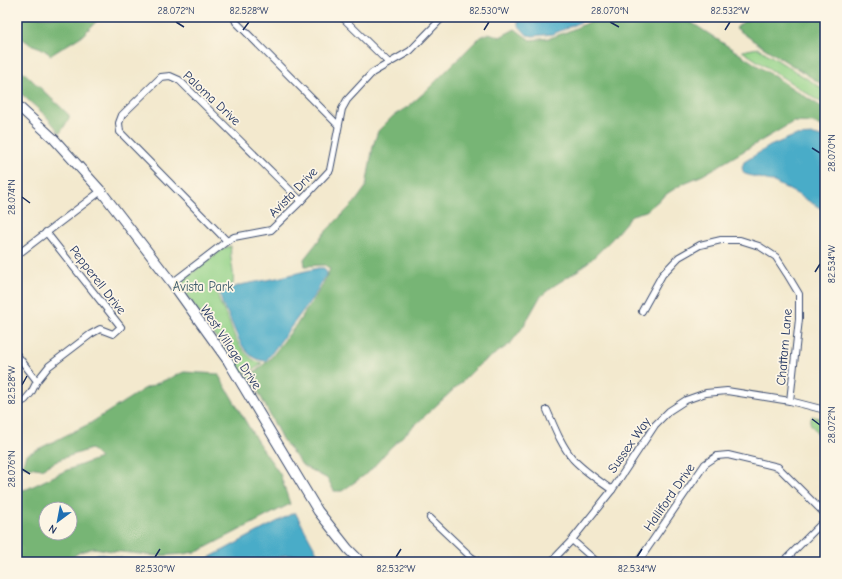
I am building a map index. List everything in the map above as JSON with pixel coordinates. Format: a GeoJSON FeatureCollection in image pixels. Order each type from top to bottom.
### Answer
{"type":"FeatureCollection","features":[{"type":"Feature","properties":{"kind":"street"},"geometry":{"type":"LineString","coordinates":[[234,17],[236,22],[338,125]]}},
{"type":"Feature","properties":{"kind":"street"},"geometry":{"type":"LineString","coordinates":[[342,17],[389,63]]}},
{"type":"Feature","properties":{"kind":"street","name":"Avista Drive"},"geometry":{"type":"LineString","coordinates":[[172,283],[234,237],[271,230],[301,201],[330,170],[338,125],[342,109],[347,100],[372,74],[410,51],[443,17]]}},
{"type":"Feature","properties":{"kind":"street","name":"Paloma Drive"},"geometry":{"type":"LineString","coordinates":[[227,241],[120,132],[119,123],[122,114],[161,77],[170,76],[179,80],[301,201]]}},
{"type":"Feature","properties":{"kind":"street","name":"West Village Drive"},"geometry":{"type":"LineString","coordinates":[[18,108],[54,139],[101,191],[172,283],[228,361],[318,511],[348,549],[361,562]]}},
{"type":"Feature","properties":{"kind":"street"},"geometry":{"type":"LineString","coordinates":[[17,254],[101,191]]}},
{"type":"Feature","properties":{"kind":"street","name":"Pepperell Drive"},"geometry":{"type":"LineString","coordinates":[[17,404],[31,393],[37,381],[49,366],[91,334],[100,329],[113,334],[121,327],[46,232]]}},
{"type":"Feature","properties":{"kind":"street","name":"Chattam Lane"},"geometry":{"type":"LineString","coordinates":[[642,311],[662,275],[679,257],[700,245],[721,240],[740,240],[759,246],[776,257],[788,274],[799,294],[799,319],[790,401]]}},
{"type":"Feature","properties":{"kind":"street"},"geometry":{"type":"LineString","coordinates":[[17,355],[37,381]]}},
{"type":"Feature","properties":{"kind":"street","name":"Sussex Way"},"geometry":{"type":"LineString","coordinates":[[551,562],[572,540],[612,490],[654,425],[669,411],[686,400],[706,393],[727,391],[790,401],[825,410]]}},
{"type":"Feature","properties":{"kind":"street"},"geometry":{"type":"LineString","coordinates":[[547,410],[562,443],[572,458],[585,470],[612,490]]}},
{"type":"Feature","properties":{"kind":"street","name":"Halliford Drive"},"geometry":{"type":"LineString","coordinates":[[638,562],[705,464],[717,456],[728,455],[778,466],[825,514]]}},
{"type":"Feature","properties":{"kind":"street"},"geometry":{"type":"LineString","coordinates":[[430,518],[471,557],[479,562]]}},
{"type":"Feature","properties":{"kind":"street"},"geometry":{"type":"LineString","coordinates":[[783,562],[825,520]]}},
{"type":"Feature","properties":{"kind":"street"},"geometry":{"type":"LineString","coordinates":[[572,540],[597,562]]}},
{"type":"Feature","properties":{"kind":"green space"},"geometry":{"type":"Polygon","coordinates":[[[25,17],[101,17],[83,35],[51,55],[20,37],[20,23],[25,17]]]}},
{"type":"Feature","properties":{"kind":"green space"},"geometry":{"type":"Polygon","coordinates":[[[601,17],[683,17],[825,109],[825,128],[814,123],[793,122],[703,175],[684,183],[668,193],[646,211],[632,215],[611,240],[593,258],[540,297],[523,327],[510,344],[480,364],[390,448],[369,472],[342,491],[334,491],[328,479],[303,466],[282,439],[258,391],[245,373],[256,371],[270,359],[297,324],[321,288],[330,269],[325,265],[305,266],[304,259],[326,231],[355,202],[366,187],[373,146],[378,131],[393,116],[409,106],[425,92],[479,38],[489,33],[500,37],[515,29],[530,40],[550,38],[601,17]]]}},
{"type":"Feature","properties":{"kind":"green space"},"geometry":{"type":"Polygon","coordinates":[[[752,17],[825,17],[825,86],[758,44],[736,28],[744,21],[752,17]]]}},
{"type":"Feature","properties":{"kind":"green space"},"geometry":{"type":"Polygon","coordinates":[[[758,48],[825,90],[825,105],[742,51],[758,48]]]}},
{"type":"Feature","properties":{"kind":"green space"},"geometry":{"type":"Polygon","coordinates":[[[17,66],[69,115],[69,119],[60,133],[46,116],[17,90],[17,66]]]}},
{"type":"Feature","properties":{"kind":"green space","name":"Avista Park"},"geometry":{"type":"Polygon","coordinates":[[[231,246],[233,284],[220,290],[218,294],[219,300],[233,333],[245,353],[253,360],[262,363],[255,368],[241,373],[184,291],[183,285],[186,278],[224,248],[231,246]]]}},
{"type":"Feature","properties":{"kind":"green space"},"geometry":{"type":"Polygon","coordinates":[[[184,372],[218,374],[257,441],[280,474],[290,504],[199,551],[184,554],[157,556],[94,548],[80,552],[65,562],[17,562],[17,491],[27,489],[67,470],[100,458],[91,449],[63,458],[42,469],[22,466],[26,455],[89,424],[144,389],[184,372]]]}},
{"type":"Feature","properties":{"kind":"green space"},"geometry":{"type":"Polygon","coordinates":[[[812,416],[825,420],[825,443],[810,423],[812,416]]]}},
{"type":"Feature","properties":{"kind":"water"},"geometry":{"type":"Polygon","coordinates":[[[520,17],[592,17],[553,34],[533,36],[527,35],[518,25],[520,17]]]}},
{"type":"Feature","properties":{"kind":"water"},"geometry":{"type":"Polygon","coordinates":[[[814,135],[825,138],[825,211],[774,182],[745,174],[743,171],[742,167],[744,162],[770,146],[794,136],[814,135]]]}},
{"type":"Feature","properties":{"kind":"water"},"geometry":{"type":"Polygon","coordinates":[[[324,268],[327,273],[316,293],[266,361],[258,360],[252,356],[242,345],[223,306],[220,294],[222,291],[240,285],[324,268]]]}},
{"type":"Feature","properties":{"kind":"water"},"geometry":{"type":"Polygon","coordinates":[[[295,512],[319,556],[286,555],[267,562],[201,562],[295,512]]]}},
{"type":"Feature","properties":{"kind":"water"},"geometry":{"type":"Polygon","coordinates":[[[98,554],[143,562],[83,562],[98,554]]]}}]}
